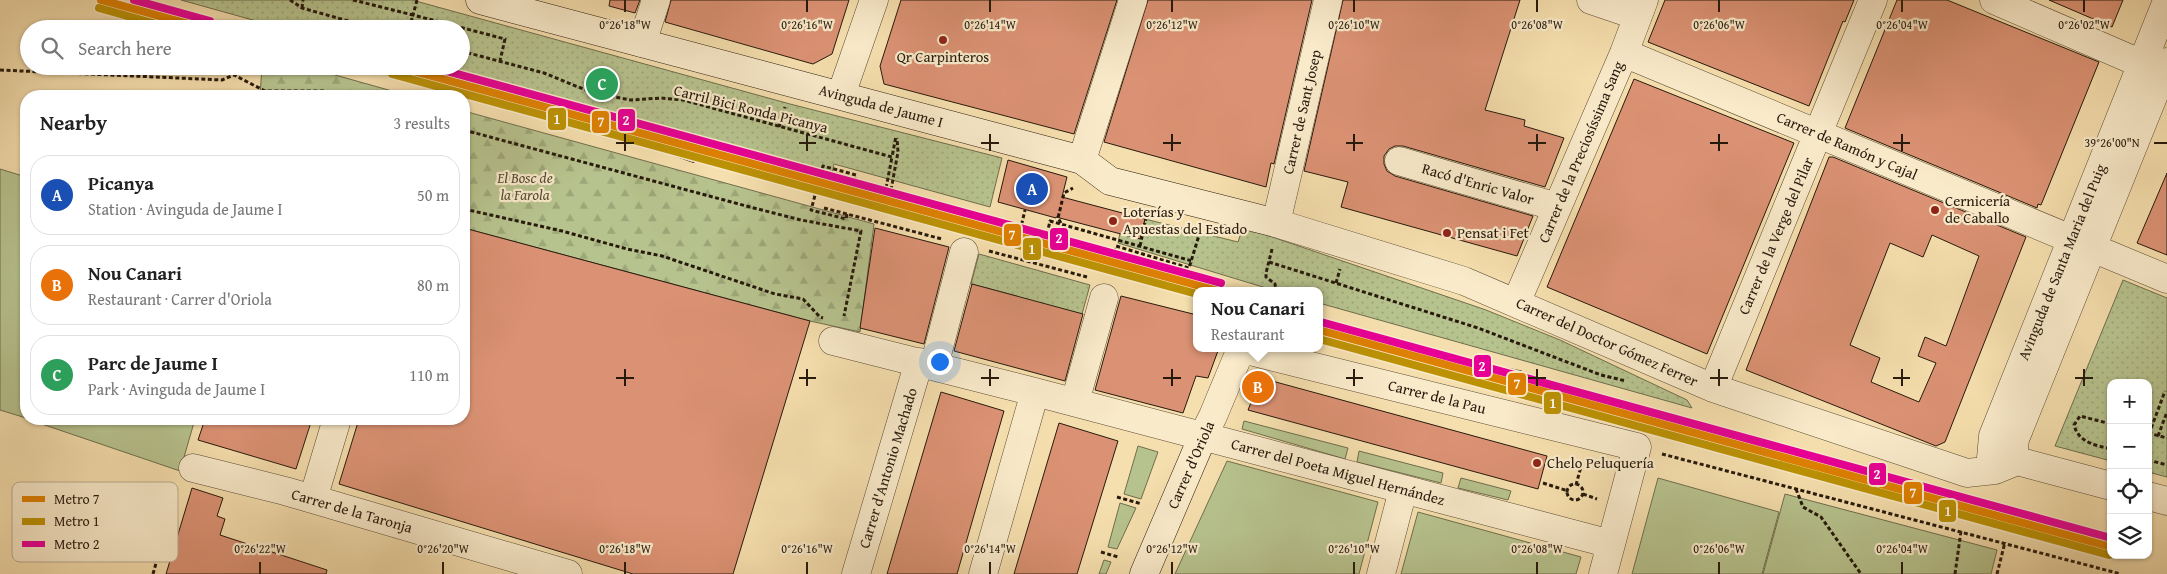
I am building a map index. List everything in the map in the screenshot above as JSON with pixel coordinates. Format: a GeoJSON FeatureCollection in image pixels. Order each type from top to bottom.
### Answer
{"type":"FeatureCollection","features":[{"type":"Feature","properties":{"kind":"street","name":"Avinguda de Jaume I"},"geometry":{"type":"LineString","coordinates":[[480,0],[1082,160],[1110,181],[1276,223]]}},
{"type":"Feature","properties":{"kind":"street"},"geometry":{"type":"LineString","coordinates":[[642,43],[656,0]]}},
{"type":"Feature","properties":{"kind":"street"},"geometry":{"type":"LineString","coordinates":[[842,95],[874,0]]}},
{"type":"Feature","properties":{"kind":"street"},"geometry":{"type":"LineString","coordinates":[[1082,160],[1133,0]]}},
{"type":"Feature","properties":{"kind":"street","name":"Carrer de Sant Josep"},"geometry":{"type":"LineString","coordinates":[[1276,223],[1328,0]]}},
{"type":"Feature","properties":{"kind":"street"},"geometry":{"type":"LineString","coordinates":[[1591,0],[1641,8]]}},
{"type":"Feature","properties":{"kind":"street","name":"Carrer de la Verge del Pilar"},"geometry":{"type":"LineString","coordinates":[[1713,388],[1873,0]]}},
{"type":"Feature","properties":{"kind":"street"},"geometry":{"type":"LineString","coordinates":[[1994,0],[2159,68]]}},
{"type":"Feature","properties":{"kind":"street","name":"Avinguda de Santa Maria del Puig"},"geometry":{"type":"LineString","coordinates":[[2006,466],[2013,456],[2015,439],[2081,243],[2159,68],[2167,1]]}},
{"type":"Feature","properties":{"kind":"street","name":"Carrer de la Preciosíssima Sang"},"geometry":{"type":"LineString","coordinates":[[1516,303],[1624,53],[1641,8]]}},
{"type":"Feature","properties":{"kind":"street","name":"Carrer de Ramón y Cajal"},"geometry":{"type":"LineString","coordinates":[[1624,53],[2167,279]]}},
{"type":"Feature","properties":{"kind":"street","name":"Racó d'Enric Valor"},"geometry":{"type":"LineString","coordinates":[[1399,160],[1557,208]]}},
{"type":"Feature","properties":{"kind":"street","name":"Carrer del Doctor Gómez Ferrer"},"geometry":{"type":"LineString","coordinates":[[1276,223],[1464,281],[1658,366],[1713,388],[1967,473],[2006,466],[2107,485]]}},
{"type":"Feature","properties":{"kind":"street","name":"Carrer d'Antonio Machado"},"geometry":{"type":"LineString","coordinates":[[856,574],[964,252]]}},
{"type":"Feature","properties":{"kind":"street"},"geometry":{"type":"LineString","coordinates":[[1075,402],[1104,298]]}},
{"type":"Feature","properties":{"kind":"street","name":"Carrer del Poeta Miguel Hernández"},"geometry":{"type":"LineString","coordinates":[[834,328],[927,364],[1610,544]]}},
{"type":"Feature","properties":{"kind":"street","name":"Carrer de la Pau"},"geometry":{"type":"LineString","coordinates":[[1238,356],[1242,352]]}},
{"type":"Feature","properties":{"kind":"street","name":"Carrer de la Pau"},"geometry":{"type":"LineString","coordinates":[[1256,352],[1637,448]]}},
{"type":"Feature","properties":{"kind":"street","name":"Carrer d'Oriola"},"geometry":{"type":"LineString","coordinates":[[1144,574],[1238,356]]}},
{"type":"Feature","properties":{"kind":"street"},"geometry":{"type":"LineString","coordinates":[[983,574],[1035,392]]}},
{"type":"Feature","properties":{"kind":"street"},"geometry":{"type":"LineString","coordinates":[[313,499],[335,425]]}},
{"type":"Feature","properties":{"kind":"street"},"geometry":{"type":"LineString","coordinates":[[1602,574],[1637,448]]}},
{"type":"Feature","properties":{"kind":"street","name":"Carrer de la Taronja"},"geometry":{"type":"LineString","coordinates":[[193,468],[313,499],[568,574]]}},
{"type":"Feature","properties":{"kind":"street"},"geometry":{"type":"LineString","coordinates":[[1381,574],[1403,490]]}},
{"type":"Feature","properties":{"kind":"street"},"geometry":{"type":"LineString","coordinates":[[2152,497],[2167,501]]}},
{"type":"Feature","properties":{"kind":"path"},"geometry":{"type":"LineString","coordinates":[[290,0],[302,8],[345,20]]}},
{"type":"Feature","properties":{"kind":"path"},"geometry":{"type":"LineString","coordinates":[[302,8],[303,0]]}},
{"type":"Feature","properties":{"kind":"path"},"geometry":{"type":"LineString","coordinates":[[353,0],[431,20]]}},
{"type":"Feature","properties":{"kind":"path"},"geometry":{"type":"LineString","coordinates":[[412,20],[417,0]]}},
{"type":"Feature","properties":{"kind":"path"},"geometry":{"type":"LineString","coordinates":[[470,30],[505,40],[500,62]]}},
{"type":"Feature","properties":{"kind":"path","name":"Carril Bici Ronda Picanya"},"geometry":{"type":"LineString","coordinates":[[470,54],[544,73],[593,93],[631,100],[661,98],[683,100],[892,157]]}},
{"type":"Feature","properties":{"kind":"path"},"geometry":{"type":"LineString","coordinates":[[0,70],[20,71]]}},
{"type":"Feature","properties":{"kind":"path"},"geometry":{"type":"LineString","coordinates":[[111,75],[222,80],[234,75],[262,90]]}},
{"type":"Feature","properties":{"kind":"path"},"geometry":{"type":"LineString","coordinates":[[779,127],[786,103]]}},
{"type":"Feature","properties":{"kind":"path"},"geometry":{"type":"LineString","coordinates":[[470,132],[750,208],[860,231],[834,328],[820,317],[803,299],[775,294],[662,256],[470,210]]}},
{"type":"Feature","properties":{"kind":"path"},"geometry":{"type":"LineString","coordinates":[[886,188],[896,134],[899,145],[891,190]]}},
{"type":"Feature","properties":{"kind":"path"},"geometry":{"type":"LineString","coordinates":[[847,214],[846,219],[811,210],[823,166],[856,175],[855,180]]}},
{"type":"Feature","properties":{"kind":"path"},"geometry":{"type":"LineString","coordinates":[[836,174],[1120,254]]}},
{"type":"Feature","properties":{"kind":"path"},"geometry":{"type":"LineString","coordinates":[[1061,224],[1058,218],[1064,193],[1073,188]]}},
{"type":"Feature","properties":{"kind":"path"},"geometry":{"type":"LineString","coordinates":[[824,208],[831,210]]}},
{"type":"Feature","properties":{"kind":"path"},"geometry":{"type":"LineString","coordinates":[[1021,226],[1025,210]]}},
{"type":"Feature","properties":{"kind":"path"},"geometry":{"type":"LineString","coordinates":[[1140,246],[1146,217]]}},
{"type":"Feature","properties":{"kind":"path"},"geometry":{"type":"LineString","coordinates":[[1047,234],[1050,221],[1192,261]]}},
{"type":"Feature","properties":{"kind":"path"},"geometry":{"type":"LineString","coordinates":[[1114,252],[1116,246],[1189,268],[1200,232]]}},
{"type":"Feature","properties":{"kind":"path"},"geometry":{"type":"LineString","coordinates":[[1268,262],[1266,277],[1275,284],[1275,287]]}},
{"type":"Feature","properties":{"kind":"path"},"geometry":{"type":"LineString","coordinates":[[2152,424],[2165,391]]}},
{"type":"Feature","properties":{"kind":"path"},"geometry":{"type":"LineString","coordinates":[[2158,436],[2167,412]]}},
{"type":"Feature","properties":{"kind":"path"},"geometry":{"type":"LineString","coordinates":[[2107,423],[2080,416],[2074,426],[2077,436],[2090,444],[2107,448]]}},
{"type":"Feature","properties":{"kind":"path"},"geometry":{"type":"LineString","coordinates":[[2152,435],[2167,437]]}},
{"type":"Feature","properties":{"kind":"path"},"geometry":{"type":"LineString","coordinates":[[1637,448],[2005,542],[2121,574]]}},
{"type":"Feature","properties":{"kind":"path"},"geometry":{"type":"LineString","coordinates":[[2152,461],[2167,465]]}},
{"type":"Feature","properties":{"kind":"path"},"geometry":{"type":"LineString","coordinates":[[1576,485],[1582,463]]}},
{"type":"Feature","properties":{"kind":"path"},"geometry":{"type":"LineString","coordinates":[[178,485],[179,481],[193,468]]}},
{"type":"Feature","properties":{"kind":"path"},"geometry":{"type":"LineString","coordinates":[[1543,484],[1568,491]]}},
{"type":"Feature","properties":{"kind":"path"},"geometry":{"type":"LineString","coordinates":[[1576,485],[1570,487],[1568,496],[1572,500],[1578,500],[1583,494]]}},
{"type":"Feature","properties":{"kind":"path"},"geometry":{"type":"LineString","coordinates":[[1576,485],[1582,489],[1583,494]]}},
{"type":"Feature","properties":{"kind":"path"},"geometry":{"type":"LineString","coordinates":[[1796,489],[1802,507],[1821,517],[1861,574]]}},
{"type":"Feature","properties":{"kind":"path"},"geometry":{"type":"LineString","coordinates":[[1583,494],[1603,501]]}},
{"type":"Feature","properties":{"kind":"path"},"geometry":{"type":"LineString","coordinates":[[1117,497],[1142,504]]}},
{"type":"Feature","properties":{"kind":"path"},"geometry":{"type":"LineString","coordinates":[[1955,574],[1961,531]]}},
{"type":"Feature","properties":{"kind":"path"},"geometry":{"type":"LineString","coordinates":[[1997,574],[2005,542]]}},
{"type":"Feature","properties":{"kind":"path"},"geometry":{"type":"LineString","coordinates":[[1101,552],[1118,557]]}},
{"type":"Feature","properties":{"kind":"green space"},"geometry":{"type":"Polygon","coordinates":[[[181,0],[412,0],[790,104],[1002,158],[990,207],[834,164],[831,178],[456,75],[470,75],[470,20],[253,20],[181,0]]]}},
{"type":"Feature","properties":{"kind":"green space"},"geometry":{"type":"Polygon","coordinates":[[[261,75],[335,75],[389,90],[260,90],[261,75]]]}},
{"type":"Feature","properties":{"kind":"green space","name":"El Bosc de la Farola"},"geometry":{"type":"Polygon","coordinates":[[[470,113],[874,224],[860,332],[810,321],[470,230],[470,113]]]}},
{"type":"Feature","properties":{"kind":"green space"},"geometry":{"type":"Polygon","coordinates":[[[0,169],[20,175],[20,416],[0,410],[0,169]]]}},
{"type":"Feature","properties":{"kind":"green space"},"geometry":{"type":"Polygon","coordinates":[[[1145,219],[1238,242],[1243,227],[1486,310],[1560,340],[1687,400],[1692,408],[1323,304],[1323,287],[1263,287],[1118,243],[1120,233],[1140,239],[1145,219]]]}},
{"type":"Feature","properties":{"kind":"green space"},"geometry":{"type":"Polygon","coordinates":[[[979,254],[1090,285],[1082,314],[1006,335],[1017,296],[971,284],[979,254]]]}},
{"type":"Feature","properties":{"kind":"green space"},"geometry":{"type":"Polygon","coordinates":[[[2123,280],[2167,298],[2167,477],[2152,473],[2152,379],[2107,379],[2107,460],[2055,446],[2123,280]]]}},
{"type":"Feature","properties":{"kind":"green space"},"geometry":{"type":"Polygon","coordinates":[[[1244,421],[1348,448],[1345,459],[1242,429],[1244,421]]]}},
{"type":"Feature","properties":{"kind":"green space"},"geometry":{"type":"Polygon","coordinates":[[[45,425],[193,425],[180,471],[45,425]]]}},
{"type":"Feature","properties":{"kind":"green space"},"geometry":{"type":"Polygon","coordinates":[[[1138,446],[1158,452],[1141,499],[1124,494],[1138,446]]]}},
{"type":"Feature","properties":{"kind":"green space"},"geometry":{"type":"Polygon","coordinates":[[[1359,451],[1443,473],[1441,483],[1357,462],[1359,451]]]}},
{"type":"Feature","properties":{"kind":"green space"},"geometry":{"type":"Polygon","coordinates":[[[1227,461],[1378,502],[1359,574],[1175,574],[1227,461]]]}},
{"type":"Feature","properties":{"kind":"green space"},"geometry":{"type":"Polygon","coordinates":[[[1461,478],[1511,491],[1508,500],[1458,488],[1461,478]]]}},
{"type":"Feature","properties":{"kind":"green space"},"geometry":{"type":"Polygon","coordinates":[[[1658,478],[1779,512],[1762,574],[1632,574],[1658,478]]]}},
{"type":"Feature","properties":{"kind":"green space"},"geometry":{"type":"Polygon","coordinates":[[[1785,494],[1997,550],[1991,574],[1763,574],[1785,494]]]}},
{"type":"Feature","properties":{"kind":"green space"},"geometry":{"type":"Polygon","coordinates":[[[1120,503],[1136,508],[1117,549],[1108,547],[1120,503]]]}},
{"type":"Feature","properties":{"kind":"green space"},"geometry":{"type":"Polygon","coordinates":[[[1418,512],[1581,557],[1576,574],[1401,574],[1418,512]]]}},
{"type":"Feature","properties":{"kind":"green space"},"geometry":{"type":"Polygon","coordinates":[[[1104,560],[1111,562],[1106,574],[1099,574],[1104,560]]]}},
{"type":"Feature","properties":{"kind":"building"},"geometry":{"type":"Polygon","coordinates":[[[610,0],[640,0],[635,13],[609,6],[610,0]]]}},
{"type":"Feature","properties":{"kind":"building"},"geometry":{"type":"Polygon","coordinates":[[[671,0],[849,0],[832,54],[813,64],[665,22],[671,0]]]}},
{"type":"Feature","properties":{"kind":"building"},"geometry":{"type":"Polygon","coordinates":[[[901,0],[1117,0],[1074,134],[884,84],[880,66],[901,0]]]}},
{"type":"Feature","properties":{"kind":"building"},"geometry":{"type":"Polygon","coordinates":[[[1148,0],[1312,0],[1274,164],[1271,163],[1266,187],[1104,142],[1148,0]]]}},
{"type":"Feature","properties":{"kind":"building"},"geometry":{"type":"Polygon","coordinates":[[[1343,0],[1520,0],[1485,110],[1525,120],[1524,126],[1564,138],[1545,187],[1403,146],[1395,146],[1389,149],[1384,156],[1384,164],[1387,171],[1395,176],[1533,216],[1517,256],[1341,207],[1348,182],[1304,171],[1343,0]]]}},
{"type":"Feature","properties":{"kind":"building"},"geometry":{"type":"Polygon","coordinates":[[[1665,0],[1854,0],[1845,22],[1843,21],[1809,106],[1648,42],[1665,0]]]}},
{"type":"Feature","properties":{"kind":"building"},"geometry":{"type":"Polygon","coordinates":[[[1897,0],[1947,0],[2099,62],[2041,205],[2038,204],[2037,208],[1845,128],[1897,0]]]}},
{"type":"Feature","properties":{"kind":"building"},"geometry":{"type":"Polygon","coordinates":[[[2049,0],[2123,0],[2112,27],[2049,0]]]}},
{"type":"Feature","properties":{"kind":"building"},"geometry":{"type":"Polygon","coordinates":[[[1634,79],[1794,143],[1707,354],[1547,287],[1634,79]]]}},
{"type":"Feature","properties":{"kind":"building"},"geometry":{"type":"Polygon","coordinates":[[[1829,157],[1833,157],[2026,237],[1945,442],[1936,446],[1746,370],[1829,157]],[[1932,235],[1923,257],[1890,243],[1850,345],[1880,358],[1871,382],[1919,402],[1936,363],[1918,356],[1925,337],[1946,346],[1979,256],[1932,235]]]}},
{"type":"Feature","properties":{"kind":"building"},"geometry":{"type":"Polygon","coordinates":[[[1008,160],[1067,177],[1062,197],[1145,219],[1140,239],[998,202],[1008,160]]]}},
{"type":"Feature","properties":{"kind":"building"},"geometry":{"type":"Polygon","coordinates":[[[2167,173],[2167,255],[2137,243],[2167,173]]]}},
{"type":"Feature","properties":{"kind":"building"},"geometry":{"type":"Polygon","coordinates":[[[875,228],[949,247],[924,344],[860,328],[875,228]]]}},
{"type":"Feature","properties":{"kind":"building"},"geometry":{"type":"Polygon","coordinates":[[[470,230],[810,321],[733,574],[633,574],[339,484],[357,425],[470,425],[470,230]]]}},
{"type":"Feature","properties":{"kind":"building"},"geometry":{"type":"Polygon","coordinates":[[[972,284],[1083,314],[1065,381],[954,351],[972,284]]]}},
{"type":"Feature","properties":{"kind":"building"},"geometry":{"type":"Polygon","coordinates":[[[1121,296],[1193,314],[1193,352],[1218,352],[1208,378],[1196,376],[1183,413],[1095,390],[1121,296]]]}},
{"type":"Feature","properties":{"kind":"building"},"geometry":{"type":"Polygon","coordinates":[[[1261,378],[1547,456],[1538,489],[1248,410],[1261,378]]]}},
{"type":"Feature","properties":{"kind":"building"},"geometry":{"type":"Polygon","coordinates":[[[941,392],[1004,411],[957,574],[887,574],[941,392]]]}},
{"type":"Feature","properties":{"kind":"building"},"geometry":{"type":"Polygon","coordinates":[[[1059,423],[1118,441],[1077,574],[1014,574],[1059,423]]]}},
{"type":"Feature","properties":{"kind":"building"},"geometry":{"type":"Polygon","coordinates":[[[203,425],[310,425],[296,469],[198,440],[203,425]]]}},
{"type":"Feature","properties":{"kind":"building"},"geometry":{"type":"Polygon","coordinates":[[[192,488],[223,498],[217,516],[225,519],[220,535],[327,570],[326,574],[166,574],[170,562],[178,562],[178,534],[192,488]]]}},
{"type":"Feature","properties":{"kind":"railway"},"geometry":{"type":"LineString","coordinates":[[537,105],[693,160]]}},
{"type":"Feature","properties":{"kind":"railway"},"geometry":{"type":"LineString","coordinates":[[1377,345],[1520,373]]}},
{"type":"Feature","properties":{"kind":"metro line","name":"7"},"geometry":{"type":"LineString","coordinates":[[101,0],[174,20]]}},
{"type":"Feature","properties":{"kind":"metro line","name":"2"},"geometry":{"type":"LineString","coordinates":[[134,0],[206,20]]}},
{"type":"Feature","properties":{"kind":"metro line","name":"1"},"geometry":{"type":"LineString","coordinates":[[99,8],[142,20]]}},
{"type":"Feature","properties":{"kind":"metro line","name":"1"},"geometry":{"type":"LineString","coordinates":[[396,75],[451,90]]}},
{"type":"Feature","properties":{"kind":"metro line","name":"7"},"geometry":{"type":"LineString","coordinates":[[428,75],[1203,287]]}},
{"type":"Feature","properties":{"kind":"metro line","name":"2"},"geometry":{"type":"LineString","coordinates":[[461,75],[1221,283]]}},
{"type":"Feature","properties":{"kind":"metro line","name":"1"},"geometry":{"type":"LineString","coordinates":[[470,95],[1193,293]]}},
{"type":"Feature","properties":{"kind":"metro line","name":"2"},"geometry":{"type":"LineString","coordinates":[[1323,323],[2107,537]]}},
{"type":"Feature","properties":{"kind":"metro line","name":"7"},"geometry":{"type":"LineString","coordinates":[[1323,331],[2107,546]]}},
{"type":"Feature","properties":{"kind":"metro line","name":"1"},"geometry":{"type":"LineString","coordinates":[[1323,340],[2107,554]]}},
{"type":"Feature","properties":{"kind":"place","name":"Qr Carpinteros"},"geometry":{"type":"Point","coordinates":[943,40]}},
{"type":"Feature","properties":{"kind":"place","name":"Parc de Jaume I"},"geometry":{"type":"Point","coordinates":[602,84]}},
{"type":"Feature","properties":{"kind":"place","name":"Picanya"},"geometry":{"type":"Point","coordinates":[1032,189]}},
{"type":"Feature","properties":{"kind":"place","name":"Cernicería de Caballo"},"geometry":{"type":"Point","coordinates":[1935,210]}},
{"type":"Feature","properties":{"kind":"place","name":"Loterías y Apuestas del Estado"},"geometry":{"type":"Point","coordinates":[1113,221]}},
{"type":"Feature","properties":{"kind":"place","name":"Pensat i Fet"},"geometry":{"type":"Point","coordinates":[1447,233]}},
{"type":"Feature","properties":{"kind":"place","name":"Nou Canari"},"geometry":{"type":"Point","coordinates":[1258,387]}},
{"type":"Feature","properties":{"kind":"place","name":"Chelo Peluquería"},"geometry":{"type":"Point","coordinates":[1537,463]}}]}
